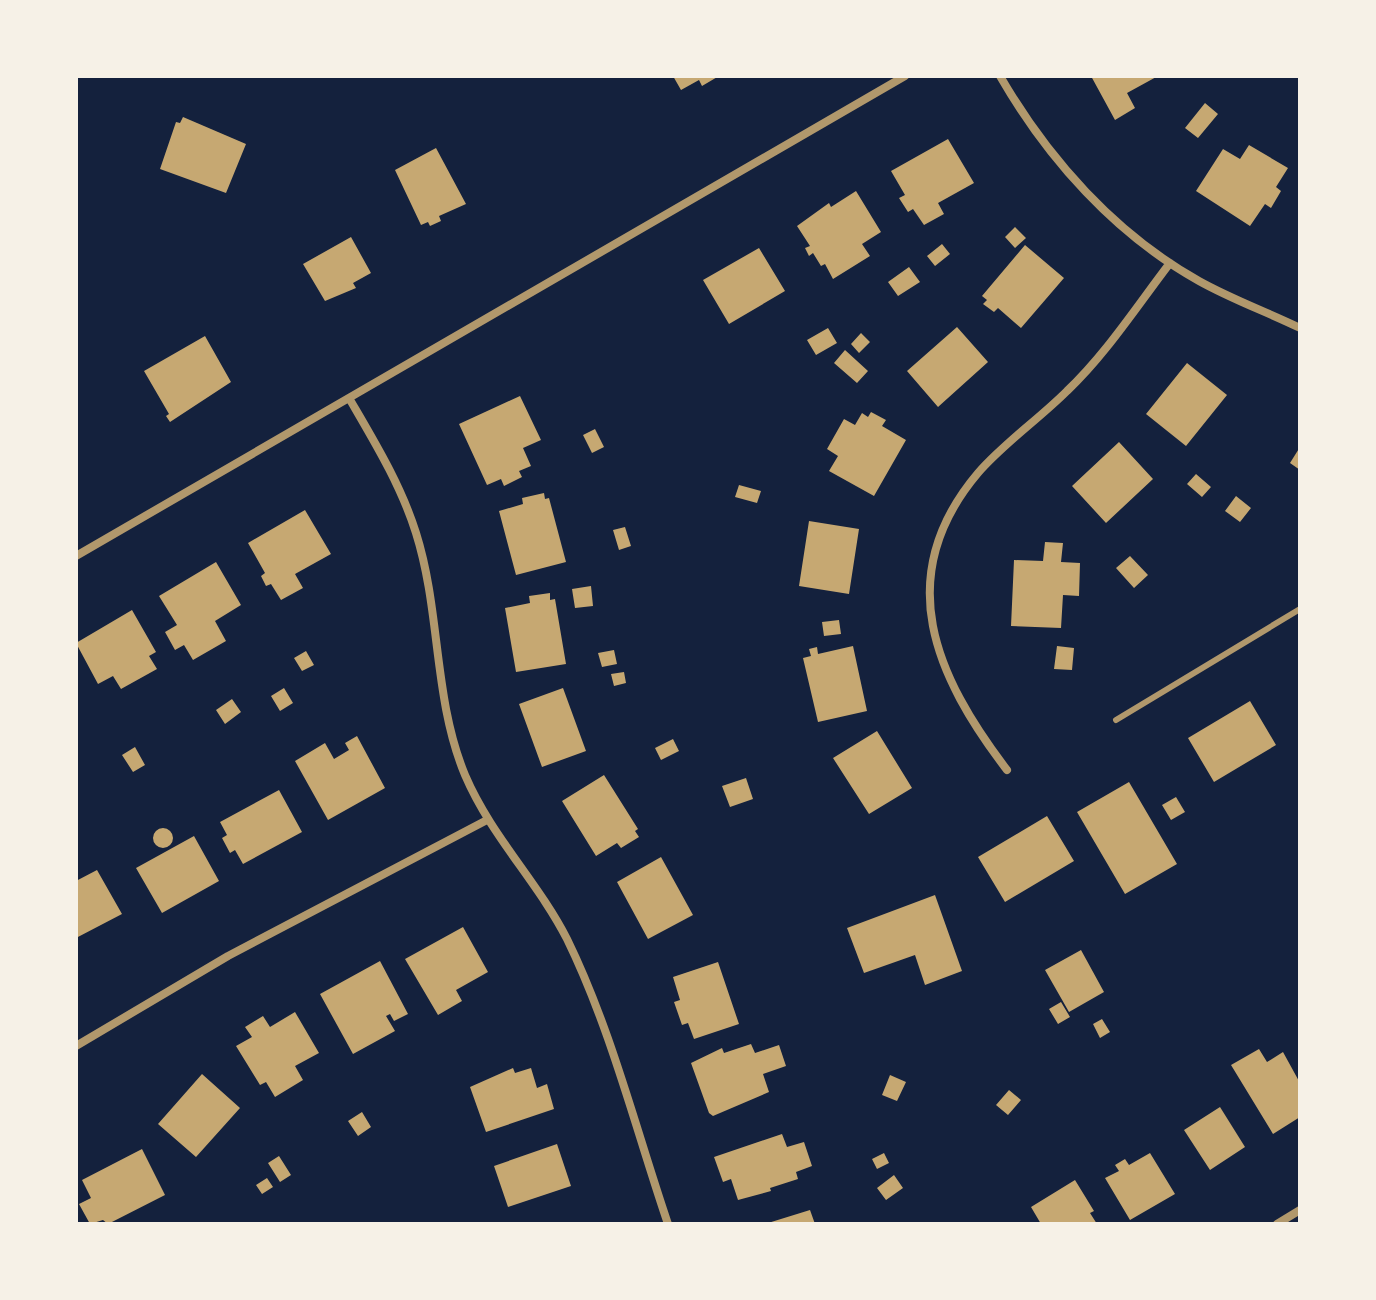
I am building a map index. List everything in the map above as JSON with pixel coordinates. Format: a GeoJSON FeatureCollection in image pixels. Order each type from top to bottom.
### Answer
{"type":"FeatureCollection","features":[{"type":"Feature","properties":{"kind":"street"},"geometry":{"type":"LineString","coordinates":[[76,556],[905,76]]}},
{"type":"Feature","properties":{"kind":"street"},"geometry":{"type":"LineString","coordinates":[[1000,76],[1051,152],[1106,214],[1200,282],[1300,328]]}},
{"type":"Feature","properties":{"kind":"street"},"geometry":{"type":"LineString","coordinates":[[1007,770],[975,728],[943,669],[932,633],[930,606],[931,577],[938,546],[949,518],[978,472],[1069,390],[1170,263]]}},
{"type":"Feature","properties":{"kind":"street"},"geometry":{"type":"LineString","coordinates":[[349,398],[395,483],[416,534],[449,728],[465,775],[487,820],[565,936],[588,984],[668,1224]]}},
{"type":"Feature","properties":{"kind":"street"},"geometry":{"type":"LineString","coordinates":[[76,1046],[228,956],[487,820]]}},
{"type":"Feature","properties":{"kind":"street"},"geometry":{"type":"LineString","coordinates":[[1277,1224],[1300,1210]]}},
{"type":"Feature","properties":{"kind":"lane"},"geometry":{"type":"LineString","coordinates":[[1116,720],[1300,609]]}},
{"type":"Feature","properties":{"kind":"building"},"geometry":{"type":"Polygon","coordinates":[[[673,76],[719,76],[702,86],[699,80],[681,90],[673,76]]]}},
{"type":"Feature","properties":{"kind":"building"},"geometry":{"type":"Polygon","coordinates":[[[1091,76],[1158,76],[1127,93],[1135,108],[1115,120],[1091,76]]]}},
{"type":"Feature","properties":{"kind":"building"},"geometry":{"type":"Polygon","coordinates":[[[1205,103],[1218,114],[1198,138],[1185,128],[1205,103]]]}},
{"type":"Feature","properties":{"kind":"building"},"geometry":{"type":"Polygon","coordinates":[[[183,117],[246,144],[226,193],[160,169],[176,122],[180,123],[183,117]]]}},
{"type":"Feature","properties":{"kind":"building"},"geometry":{"type":"Polygon","coordinates":[[[948,139],[974,183],[938,203],[944,214],[924,225],[913,209],[908,212],[899,198],[905,195],[891,171],[948,139]]]}},
{"type":"Feature","properties":{"kind":"building"},"geometry":{"type":"Polygon","coordinates":[[[1249,145],[1288,168],[1276,187],[1281,191],[1271,208],[1265,204],[1250,226],[1196,191],[1223,149],[1240,159],[1249,145]]]}},
{"type":"Feature","properties":{"kind":"building"},"geometry":{"type":"Polygon","coordinates":[[[436,148],[466,204],[439,216],[441,221],[430,226],[428,222],[421,225],[395,170],[436,148]]]}},
{"type":"Feature","properties":{"kind":"building"},"geometry":{"type":"Polygon","coordinates":[[[856,191],[881,232],[862,244],[870,256],[833,279],[825,264],[821,266],[813,253],[809,256],[805,248],[810,246],[797,226],[829,203],[831,207],[856,191]]]}},
{"type":"Feature","properties":{"kind":"building"},"geometry":{"type":"Polygon","coordinates":[[[1015,227],[1026,238],[1015,248],[1005,237],[1015,227]]]}},
{"type":"Feature","properties":{"kind":"building"},"geometry":{"type":"Polygon","coordinates":[[[351,237],[371,273],[353,283],[356,288],[325,301],[303,264],[351,237]]]}},
{"type":"Feature","properties":{"kind":"building"},"geometry":{"type":"Polygon","coordinates":[[[942,244],[950,254],[935,266],[927,256],[942,244]]]}},
{"type":"Feature","properties":{"kind":"building"},"geometry":{"type":"Polygon","coordinates":[[[1025,245],[1064,278],[1021,328],[998,308],[994,312],[983,304],[987,300],[982,296],[1025,245]]]}},
{"type":"Feature","properties":{"kind":"building"},"geometry":{"type":"Polygon","coordinates":[[[759,248],[785,291],[729,324],[703,280],[759,248]]]}},
{"type":"Feature","properties":{"kind":"building"},"geometry":{"type":"Polygon","coordinates":[[[909,267],[920,282],[898,296],[888,282],[909,267]]]}},
{"type":"Feature","properties":{"kind":"building"},"geometry":{"type":"Polygon","coordinates":[[[957,327],[988,362],[938,407],[907,371],[957,327]]]}},
{"type":"Feature","properties":{"kind":"building"},"geometry":{"type":"Polygon","coordinates":[[[828,328],[837,343],[816,355],[807,340],[828,328]]]}},
{"type":"Feature","properties":{"kind":"building"},"geometry":{"type":"Polygon","coordinates":[[[861,333],[870,342],[859,353],[851,344],[861,333]]]}},
{"type":"Feature","properties":{"kind":"building"},"geometry":{"type":"Polygon","coordinates":[[[205,336],[231,382],[170,422],[166,416],[169,414],[144,371],[205,336]]]}},
{"type":"Feature","properties":{"kind":"building"},"geometry":{"type":"Polygon","coordinates":[[[845,350],[868,371],[857,383],[834,363],[845,350]]]}},
{"type":"Feature","properties":{"kind":"building"},"geometry":{"type":"Polygon","coordinates":[[[1187,363],[1227,395],[1186,446],[1146,414],[1187,363]]]}},
{"type":"Feature","properties":{"kind":"building"},"geometry":{"type":"Polygon","coordinates":[[[520,396],[541,440],[523,448],[531,466],[519,471],[522,477],[504,486],[501,479],[487,485],[459,424],[520,396]]]}},
{"type":"Feature","properties":{"kind":"building"},"geometry":{"type":"Polygon","coordinates":[[[871,412],[886,420],[882,426],[906,440],[874,496],[829,471],[838,456],[827,449],[844,419],[855,425],[862,413],[868,417],[871,412]]]}},
{"type":"Feature","properties":{"kind":"building"},"geometry":{"type":"Polygon","coordinates":[[[595,429],[604,447],[592,453],[583,435],[595,429]]]}},
{"type":"Feature","properties":{"kind":"building"},"geometry":{"type":"Polygon","coordinates":[[[1119,442],[1153,479],[1106,523],[1072,486],[1119,442]]]}},
{"type":"Feature","properties":{"kind":"building"},"geometry":{"type":"Polygon","coordinates":[[[1300,447],[1300,470],[1290,463],[1300,447]]]}},
{"type":"Feature","properties":{"kind":"building"},"geometry":{"type":"Polygon","coordinates":[[[1196,474],[1211,487],[1202,497],[1187,484],[1196,474]]]}},
{"type":"Feature","properties":{"kind":"building"},"geometry":{"type":"Polygon","coordinates":[[[739,485],[761,491],[757,503],[735,497],[739,485]]]}},
{"type":"Feature","properties":{"kind":"building"},"geometry":{"type":"Polygon","coordinates":[[[544,493],[545,499],[549,498],[566,562],[516,575],[499,511],[523,504],[522,498],[544,493]]]}},
{"type":"Feature","properties":{"kind":"building"},"geometry":{"type":"Polygon","coordinates":[[[1236,496],[1251,508],[1240,522],[1225,511],[1236,496]]]}},
{"type":"Feature","properties":{"kind":"building"},"geometry":{"type":"Polygon","coordinates":[[[305,510],[331,554],[295,574],[303,588],[281,600],[271,584],[266,586],[261,576],[265,573],[248,543],[305,510]]]}},
{"type":"Feature","properties":{"kind":"building"},"geometry":{"type":"Polygon","coordinates":[[[809,521],[859,529],[849,594],[799,586],[809,521]]]}},
{"type":"Feature","properties":{"kind":"building"},"geometry":{"type":"Polygon","coordinates":[[[625,527],[631,546],[619,550],[613,530],[625,527]]]}},
{"type":"Feature","properties":{"kind":"building"},"geometry":{"type":"Polygon","coordinates":[[[1045,542],[1063,543],[1061,562],[1080,563],[1079,596],[1063,595],[1061,628],[1011,626],[1014,560],[1043,561],[1045,542]]]}},
{"type":"Feature","properties":{"kind":"building"},"geometry":{"type":"Polygon","coordinates":[[[1130,556],[1148,575],[1134,588],[1116,568],[1130,556]]]}},
{"type":"Feature","properties":{"kind":"building"},"geometry":{"type":"Polygon","coordinates":[[[216,562],[241,605],[215,621],[226,641],[193,660],[184,645],[175,650],[165,632],[177,625],[159,596],[216,562]]]}},
{"type":"Feature","properties":{"kind":"building"},"geometry":{"type":"Polygon","coordinates":[[[591,586],[593,606],[575,608],[572,589],[591,586]]]}},
{"type":"Feature","properties":{"kind":"building"},"geometry":{"type":"Polygon","coordinates":[[[550,593],[550,600],[555,599],[566,664],[516,672],[505,608],[530,603],[529,596],[550,593]]]}},
{"type":"Feature","properties":{"kind":"building"},"geometry":{"type":"Polygon","coordinates":[[[132,610],[156,652],[149,656],[157,669],[121,689],[113,676],[98,684],[76,643],[132,610]]]}},
{"type":"Feature","properties":{"kind":"building"},"geometry":{"type":"Polygon","coordinates":[[[839,620],[841,634],[824,636],[822,622],[839,620]]]}},
{"type":"Feature","properties":{"kind":"building"},"geometry":{"type":"Polygon","coordinates":[[[853,646],[867,711],[818,722],[803,658],[811,656],[809,649],[817,647],[818,654],[853,646]]]}},
{"type":"Feature","properties":{"kind":"building"},"geometry":{"type":"Polygon","coordinates":[[[1057,646],[1074,648],[1072,670],[1054,669],[1057,646]]]}},
{"type":"Feature","properties":{"kind":"building"},"geometry":{"type":"Polygon","coordinates":[[[614,650],[617,664],[602,667],[598,653],[614,650]]]}},
{"type":"Feature","properties":{"kind":"building"},"geometry":{"type":"Polygon","coordinates":[[[306,651],[314,665],[302,671],[294,658],[306,651]]]}},
{"type":"Feature","properties":{"kind":"building"},"geometry":{"type":"Polygon","coordinates":[[[624,672],[626,683],[614,686],[611,674],[624,672]]]}},
{"type":"Feature","properties":{"kind":"building"},"geometry":{"type":"Polygon","coordinates":[[[284,688],[293,703],[280,711],[271,696],[284,688]]]}},
{"type":"Feature","properties":{"kind":"building"},"geometry":{"type":"Polygon","coordinates":[[[563,688],[586,751],[542,767],[519,704],[563,688]]]}},
{"type":"Feature","properties":{"kind":"building"},"geometry":{"type":"Polygon","coordinates":[[[232,699],[241,712],[225,724],[216,710],[232,699]]]}},
{"type":"Feature","properties":{"kind":"building"},"geometry":{"type":"Polygon","coordinates":[[[1250,701],[1276,745],[1214,782],[1188,738],[1250,701]]]}},
{"type":"Feature","properties":{"kind":"building"},"geometry":{"type":"Polygon","coordinates":[[[877,731],[912,788],[869,814],[833,758],[877,731]]]}},
{"type":"Feature","properties":{"kind":"building"},"geometry":{"type":"Polygon","coordinates":[[[357,736],[385,788],[328,820],[295,761],[325,743],[334,759],[349,750],[345,743],[357,736]]]}},
{"type":"Feature","properties":{"kind":"building"},"geometry":{"type":"Polygon","coordinates":[[[673,739],[679,751],[661,760],[655,748],[673,739]]]}},
{"type":"Feature","properties":{"kind":"building"},"geometry":{"type":"Polygon","coordinates":[[[135,747],[145,765],[133,772],[122,755],[135,747]]]}},
{"type":"Feature","properties":{"kind":"building"},"geometry":{"type":"Polygon","coordinates":[[[604,775],[638,829],[635,831],[639,837],[621,848],[617,843],[596,856],[562,801],[604,775]]]}},
{"type":"Feature","properties":{"kind":"building"},"geometry":{"type":"Polygon","coordinates":[[[746,778],[753,799],[730,807],[722,786],[746,778]]]}},
{"type":"Feature","properties":{"kind":"building"},"geometry":{"type":"Polygon","coordinates":[[[1129,782],[1177,864],[1125,894],[1077,812],[1129,782]]]}},
{"type":"Feature","properties":{"kind":"building"},"geometry":{"type":"Polygon","coordinates":[[[279,790],[302,832],[243,864],[235,850],[230,853],[222,838],[227,835],[220,822],[279,790]]]}},
{"type":"Feature","properties":{"kind":"building"},"geometry":{"type":"Polygon","coordinates":[[[1176,797],[1185,812],[1171,820],[1162,805],[1176,797]]]}},
{"type":"Feature","properties":{"kind":"building"},"geometry":{"type":"Polygon","coordinates":[[[1047,816],[1074,861],[1005,902],[978,857],[1047,816]]]}},
{"type":"Feature","properties":{"kind":"building"},"geometry":{"type":"Polygon","coordinates":[[[159,828],[167,828],[173,838],[167,848],[159,848],[153,842],[153,834],[159,828]]]}},
{"type":"Feature","properties":{"kind":"building"},"geometry":{"type":"Polygon","coordinates":[[[194,836],[219,881],[162,913],[136,868],[194,836]]]}},
{"type":"Feature","properties":{"kind":"building"},"geometry":{"type":"Polygon","coordinates":[[[661,857],[693,915],[648,939],[617,882],[661,857]]]}},
{"type":"Feature","properties":{"kind":"building"},"geometry":{"type":"Polygon","coordinates":[[[97,870],[122,914],[76,938],[76,881],[97,870]]]}},
{"type":"Feature","properties":{"kind":"building"},"geometry":{"type":"Polygon","coordinates":[[[935,895],[962,971],[925,985],[915,955],[864,973],[847,928],[935,895]]]}},
{"type":"Feature","properties":{"kind":"building"},"geometry":{"type":"Polygon","coordinates":[[[463,927],[488,972],[456,990],[462,1001],[438,1015],[405,959],[463,927]]]}},
{"type":"Feature","properties":{"kind":"building"},"geometry":{"type":"Polygon","coordinates":[[[1081,950],[1104,992],[1069,1012],[1045,970],[1081,950]]]}},
{"type":"Feature","properties":{"kind":"building"},"geometry":{"type":"Polygon","coordinates":[[[380,961],[408,1014],[394,1021],[390,1014],[386,1016],[395,1031],[353,1054],[320,994],[380,961]]]}},
{"type":"Feature","properties":{"kind":"building"},"geometry":{"type":"Polygon","coordinates":[[[718,962],[739,1024],[694,1039],[688,1023],[682,1025],[674,1002],[680,1000],[673,977],[718,962]]]}},
{"type":"Feature","properties":{"kind":"building"},"geometry":{"type":"Polygon","coordinates":[[[1061,1002],[1070,1017],[1058,1024],[1049,1009],[1061,1002]]]}},
{"type":"Feature","properties":{"kind":"building"},"geometry":{"type":"Polygon","coordinates":[[[295,1012],[319,1053],[295,1066],[303,1080],[275,1097],[266,1082],[260,1085],[236,1046],[252,1037],[245,1027],[263,1016],[270,1027],[295,1012]]]}},
{"type":"Feature","properties":{"kind":"building"},"geometry":{"type":"Polygon","coordinates":[[[1102,1019],[1110,1032],[1100,1038],[1093,1024],[1102,1019]]]}},
{"type":"Feature","properties":{"kind":"building"},"geometry":{"type":"Polygon","coordinates":[[[751,1044],[755,1053],[779,1045],[786,1066],[763,1074],[769,1092],[713,1116],[709,1113],[691,1063],[722,1048],[724,1053],[751,1044]]]}},
{"type":"Feature","properties":{"kind":"building"},"geometry":{"type":"Polygon","coordinates":[[[1259,1049],[1267,1062],[1283,1052],[1300,1083],[1300,1117],[1273,1134],[1231,1065],[1259,1049]]]}},
{"type":"Feature","properties":{"kind":"building"},"geometry":{"type":"Polygon","coordinates":[[[513,1068],[515,1073],[531,1068],[537,1088],[547,1084],[554,1109],[486,1132],[470,1087],[513,1068]]]}},
{"type":"Feature","properties":{"kind":"building"},"geometry":{"type":"Polygon","coordinates":[[[202,1074],[240,1108],[196,1157],[158,1124],[202,1074]]]}},
{"type":"Feature","properties":{"kind":"building"},"geometry":{"type":"Polygon","coordinates":[[[890,1075],[906,1082],[897,1101],[882,1095],[890,1075]]]}},
{"type":"Feature","properties":{"kind":"building"},"geometry":{"type":"Polygon","coordinates":[[[1009,1090],[1021,1100],[1008,1115],[996,1105],[1009,1090]]]}},
{"type":"Feature","properties":{"kind":"building"},"geometry":{"type":"Polygon","coordinates":[[[1220,1107],[1245,1147],[1210,1170],[1184,1130],[1220,1107]]]}},
{"type":"Feature","properties":{"kind":"building"},"geometry":{"type":"Polygon","coordinates":[[[362,1112],[371,1127],[358,1136],[348,1121],[362,1112]]]}},
{"type":"Feature","properties":{"kind":"building"},"geometry":{"type":"Polygon","coordinates":[[[782,1134],[787,1147],[804,1142],[812,1166],[796,1172],[798,1179],[770,1188],[771,1191],[738,1200],[731,1179],[723,1182],[714,1157],[782,1134]]]}},
{"type":"Feature","properties":{"kind":"building"},"geometry":{"type":"Polygon","coordinates":[[[557,1144],[571,1186],[508,1207],[494,1166],[557,1144]]]}},
{"type":"Feature","properties":{"kind":"building"},"geometry":{"type":"Polygon","coordinates":[[[142,1149],[165,1195],[108,1224],[103,1220],[90,1224],[79,1204],[91,1198],[82,1180],[142,1149]]]}},
{"type":"Feature","properties":{"kind":"building"},"geometry":{"type":"Polygon","coordinates":[[[884,1153],[889,1163],[877,1169],[872,1159],[884,1153]]]}},
{"type":"Feature","properties":{"kind":"building"},"geometry":{"type":"Polygon","coordinates":[[[1150,1153],[1175,1194],[1130,1220],[1105,1178],[1119,1171],[1115,1165],[1125,1159],[1129,1165],[1150,1153]]]}},
{"type":"Feature","properties":{"kind":"building"},"geometry":{"type":"Polygon","coordinates":[[[279,1156],[291,1175],[280,1182],[268,1163],[279,1156]]]}},
{"type":"Feature","properties":{"kind":"building"},"geometry":{"type":"Polygon","coordinates":[[[894,1175],[903,1188],[886,1200],[877,1188],[894,1175]]]}},
{"type":"Feature","properties":{"kind":"building"},"geometry":{"type":"Polygon","coordinates":[[[267,1178],[273,1187],[262,1194],[256,1185],[267,1178]]]}},
{"type":"Feature","properties":{"kind":"building"},"geometry":{"type":"Polygon","coordinates":[[[1075,1180],[1094,1211],[1090,1213],[1097,1224],[1041,1224],[1031,1207],[1075,1180]]]}},
{"type":"Feature","properties":{"kind":"building"},"geometry":{"type":"Polygon","coordinates":[[[810,1210],[815,1224],[768,1224],[768,1223],[810,1210]]]}}]}
